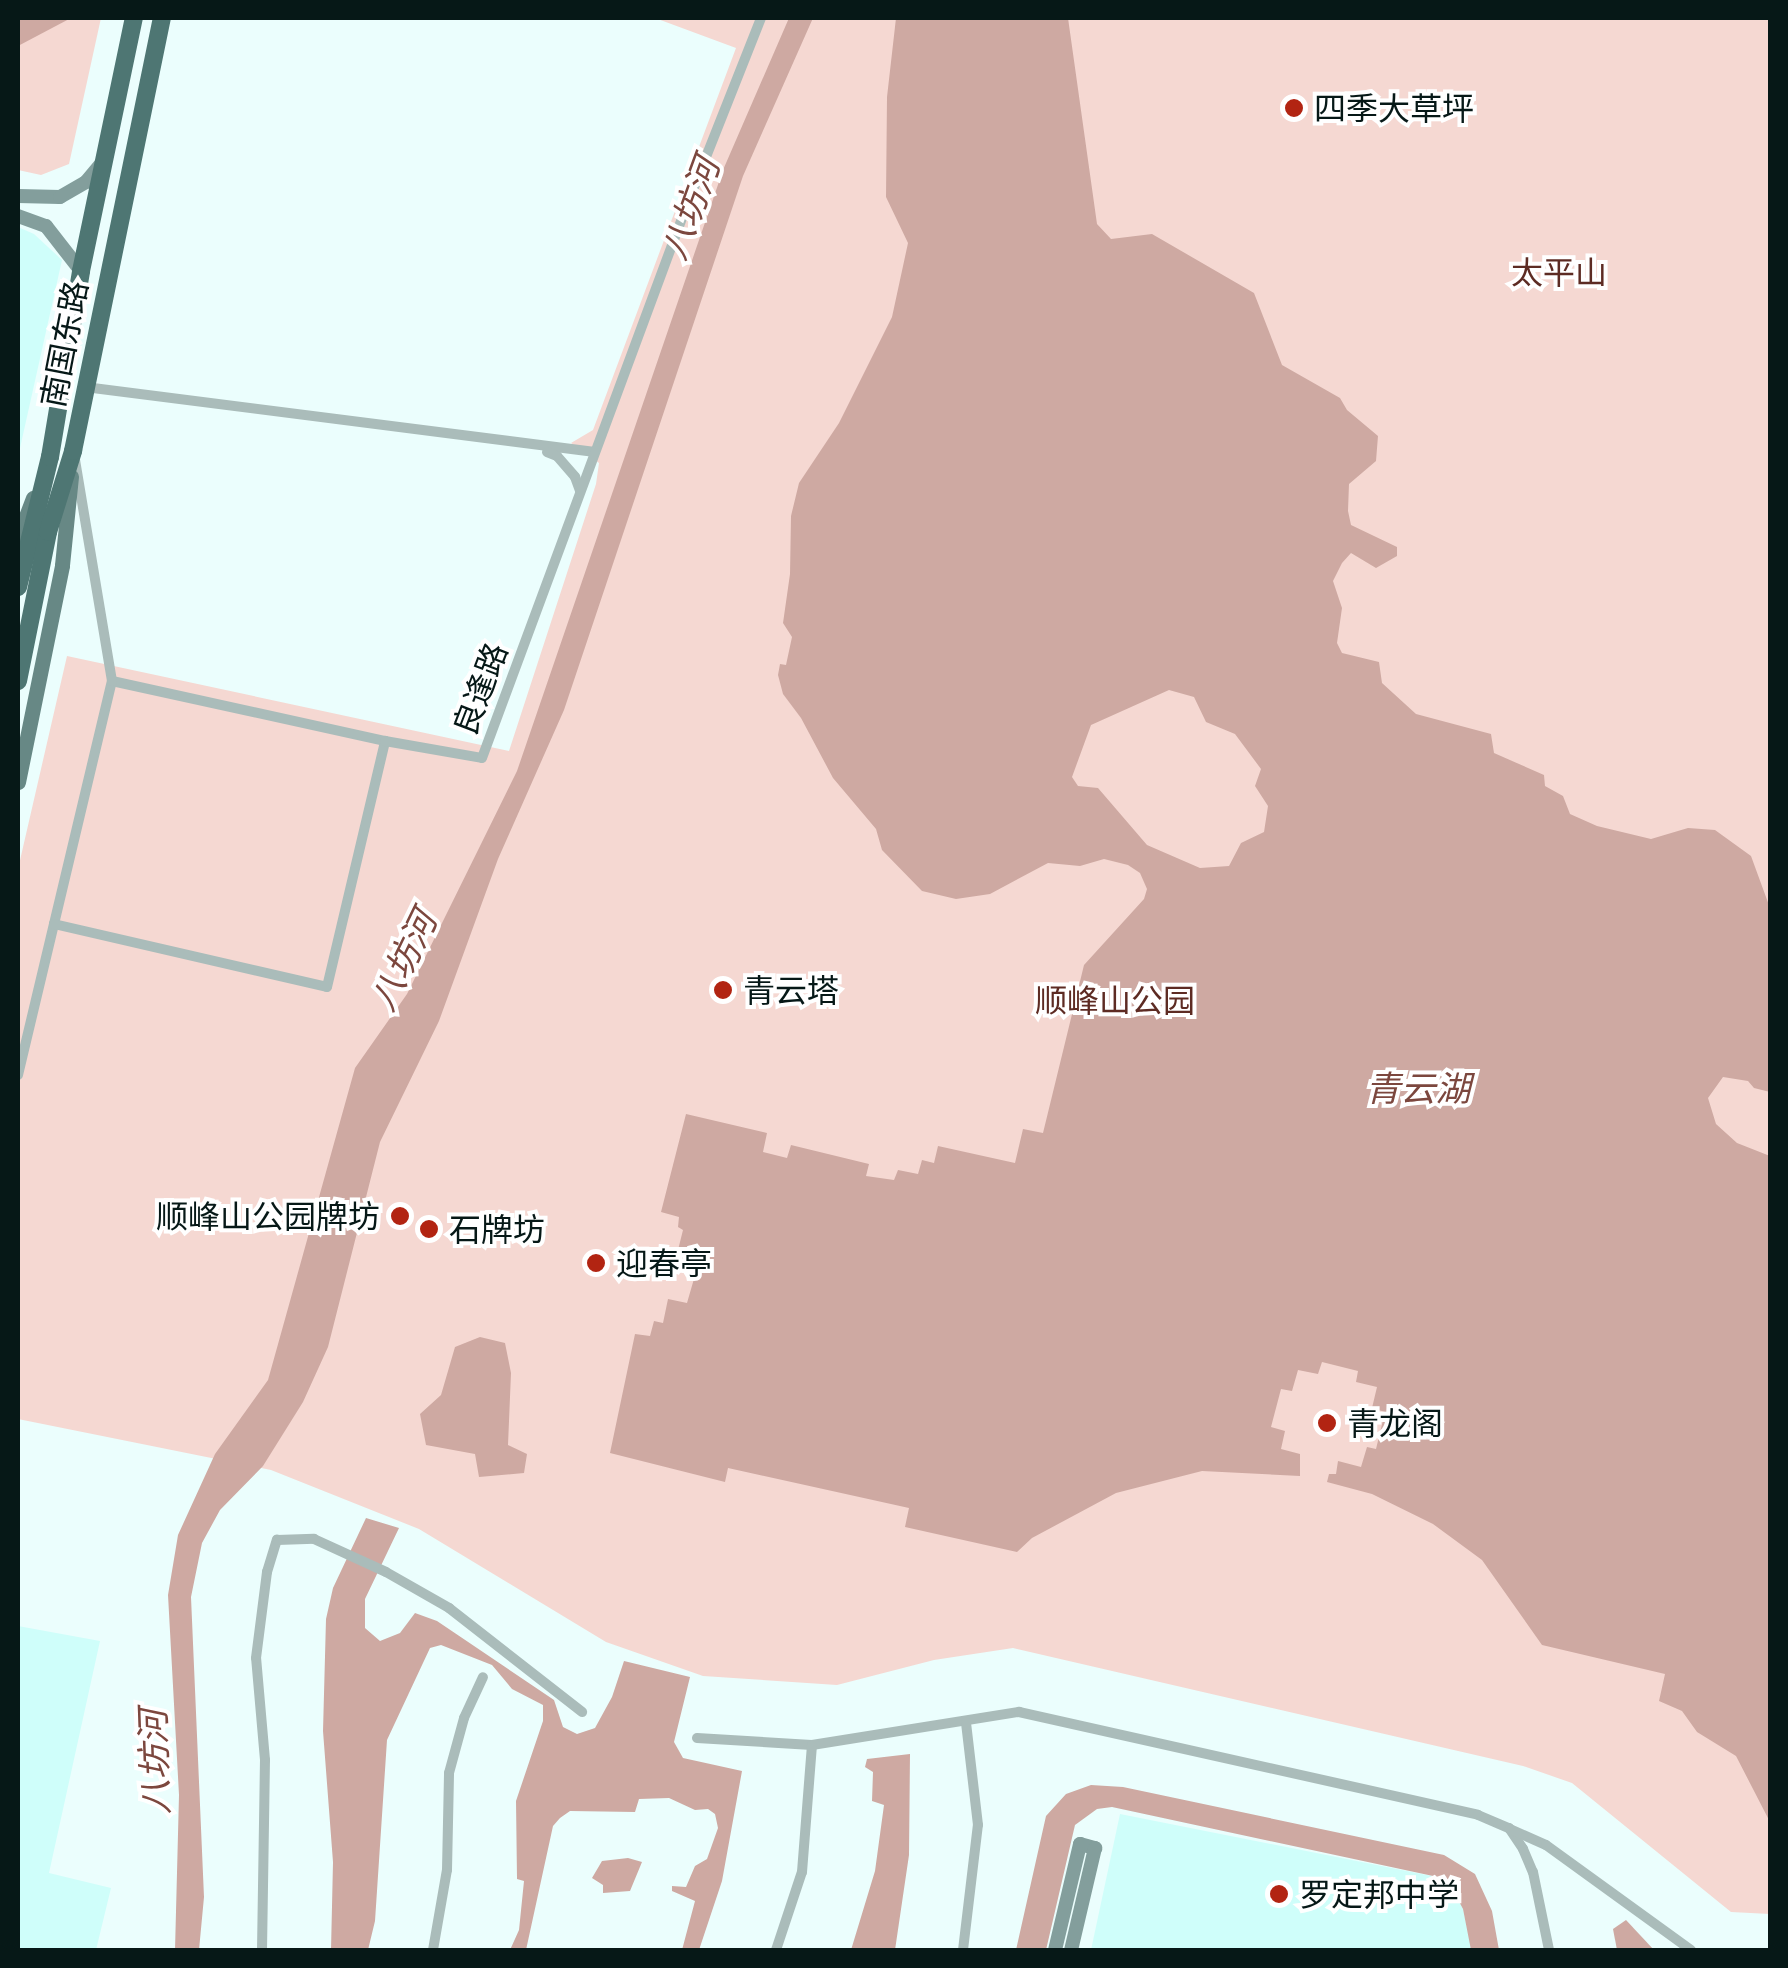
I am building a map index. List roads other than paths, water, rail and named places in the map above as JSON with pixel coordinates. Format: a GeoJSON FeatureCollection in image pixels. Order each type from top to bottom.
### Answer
{"type":"FeatureCollection","features":[{"type":"Feature","properties":{"kind":"highway","name":"南国东路"},"geometry":{"type":"LineString","coordinates":[[18,588],[50,457],[81,271],[134,18]]}},
{"type":"Feature","properties":{"kind":"highway","name":"南国东路"},"geometry":{"type":"LineString","coordinates":[[18,681],[48,532],[73,451],[162,18]]}},
{"type":"Feature","properties":{"kind":"main road"},"geometry":{"type":"LineString","coordinates":[[18,782],[62,565],[73,451]]}},
{"type":"Feature","properties":{"kind":"main road"},"geometry":{"type":"LineString","coordinates":[[18,537],[50,457]]}},
{"type":"Feature","properties":{"kind":"street","name":"良逢路"},"geometry":{"type":"LineString","coordinates":[[385,742],[482,758],[761,18]]}},
{"type":"Feature","properties":{"kind":"street"},"geometry":{"type":"LineString","coordinates":[[18,196],[60,197],[86,182],[105,159]]}},
{"type":"Feature","properties":{"kind":"street"},"geometry":{"type":"LineString","coordinates":[[18,216],[46,226],[81,271]]}},
{"type":"Feature","properties":{"kind":"street"},"geometry":{"type":"LineString","coordinates":[[85,387],[595,452]]}},
{"type":"Feature","properties":{"kind":"street"},"geometry":{"type":"LineString","coordinates":[[528,446],[556,456],[575,477],[580,492]]}},
{"type":"Feature","properties":{"kind":"street"},"geometry":{"type":"LineString","coordinates":[[18,1075],[22,1031],[54,924],[112,682],[73,451]]}},
{"type":"Feature","properties":{"kind":"street"},"geometry":{"type":"LineString","coordinates":[[54,924],[328,987],[385,742],[112,682]]}},
{"type":"Feature","properties":{"kind":"street"},"geometry":{"type":"LineString","coordinates":[[262,1950],[264,1760],[256,1658],[267,1572],[277,1540],[314,1539],[386,1572],[449,1608],[582,1712]]}},
{"type":"Feature","properties":{"kind":"street"},"geometry":{"type":"LineString","coordinates":[[433,1950],[446,1870],[449,1773],[464,1718],[483,1677]]}},
{"type":"Feature","properties":{"kind":"street"},"geometry":{"type":"LineString","coordinates":[[697,1738],[812,1745],[1019,1712],[1478,1815],[1546,1845],[1691,1950]]}},
{"type":"Feature","properties":{"kind":"street"},"geometry":{"type":"LineString","coordinates":[[963,1950],[978,1826],[966,1723]]}},
{"type":"Feature","properties":{"kind":"street"},"geometry":{"type":"LineString","coordinates":[[776,1950],[802,1872],[812,1745]]}},
{"type":"Feature","properties":{"kind":"street"},"geometry":{"type":"LineString","coordinates":[[1509,1828],[1533,1872],[1549,1950]]}},
{"type":"Feature","properties":{"kind":"street"},"geometry":{"type":"LineString","coordinates":[[1055,1950],[1080,1844],[1095,1848],[1071,1950]]}},
{"type":"Feature","properties":{"kind":"water"},"geometry":{"type":"Polygon","coordinates":[[[18,18],[71,18],[18,46],[18,18]]]}},
{"type":"Feature","properties":{"kind":"water"},"geometry":{"type":"Polygon","coordinates":[[[789,18],[813,18],[743,176],[564,710],[498,859],[439,1021],[380,1142],[328,1347],[303,1402],[263,1466],[220,1510],[202,1543],[191,1597],[204,1897],[199,1950],[175,1950],[179,1795],[168,1595],[178,1535],[215,1454],[268,1380],[355,1068],[407,994],[517,771],[723,170],[789,18]]]}},
{"type":"Feature","properties":{"kind":"water","name":"青云湖"},"geometry":{"type":"Polygon","coordinates":[[[896,18],[1068,18],[1097,224],[1111,239],[1152,234],[1254,293],[1282,365],[1340,398],[1347,410],[1378,436],[1376,461],[1349,484],[1348,511],[1351,525],[1397,547],[1397,556],[1376,568],[1351,553],[1342,563],[1333,581],[1342,608],[1337,643],[1342,653],[1379,662],[1382,683],[1416,714],[1491,734],[1494,753],[1544,775],[1545,786],[1563,796],[1570,814],[1597,826],[1651,839],[1688,828],[1715,830],[1751,856],[1770,908],[1770,1092],[1754,1088],[1748,1081],[1723,1077],[1708,1098],[1716,1124],[1737,1143],[1770,1156],[1770,1822],[1736,1756],[1697,1732],[1682,1711],[1659,1701],[1665,1674],[1542,1645],[1482,1560],[1433,1524],[1372,1494],[1327,1482],[1329,1474],[1336,1474],[1338,1461],[1361,1467],[1367,1447],[1376,1449],[1385,1412],[1372,1408],[1377,1387],[1356,1382],[1358,1371],[1322,1362],[1318,1374],[1298,1370],[1292,1391],[1281,1389],[1271,1427],[1285,1431],[1281,1449],[1300,1454],[1300,1476],[1202,1471],[1116,1493],[1032,1538],[1017,1552],[905,1527],[909,1508],[728,1468],[725,1482],[610,1453],[635,1334],[650,1336],[654,1321],[663,1323],[668,1299],[687,1303],[698,1265],[676,1258],[683,1230],[678,1227],[679,1217],[661,1212],[686,1114],[767,1133],[763,1152],[787,1158],[791,1145],[869,1164],[866,1176],[894,1180],[898,1170],[918,1174],[922,1160],[934,1163],[938,1146],[1015,1163],[1023,1129],[1043,1133],[1084,965],[1144,899],[1147,889],[1140,873],[1128,865],[1104,859],[1080,866],[1048,863],[990,894],[956,899],[922,891],[882,850],[876,829],[833,778],[801,718],[783,694],[778,675],[780,664],[786,665],[792,637],[783,623],[790,574],[791,516],[799,483],[839,423],[892,317],[908,243],[886,197],[887,97],[896,18]],[[1169,690],[1091,725],[1072,777],[1078,786],[1098,788],[1147,845],[1200,868],[1229,866],[1241,843],[1264,832],[1268,806],[1255,786],[1261,769],[1235,734],[1206,722],[1194,697],[1169,690]]]}},
{"type":"Feature","properties":{"kind":"water"},"geometry":{"type":"Polygon","coordinates":[[[480,1337],[505,1343],[511,1373],[508,1445],[527,1454],[524,1473],[479,1477],[475,1454],[426,1445],[420,1414],[441,1395],[455,1347],[480,1337]]]}},
{"type":"Feature","properties":{"kind":"water"},"geometry":{"type":"Polygon","coordinates":[[[366,1518],[399,1528],[365,1599],[365,1628],[380,1641],[400,1633],[415,1613],[437,1621],[554,1700],[563,1727],[577,1734],[595,1728],[612,1697],[624,1661],[690,1677],[674,1742],[683,1758],[742,1771],[722,1881],[699,1950],[682,1950],[695,1901],[672,1891],[672,1886],[686,1887],[695,1866],[707,1859],[718,1828],[715,1814],[708,1809],[695,1810],[669,1798],[639,1799],[635,1812],[570,1811],[560,1818],[553,1826],[526,1950],[510,1950],[519,1930],[524,1881],[517,1879],[516,1801],[543,1721],[543,1705],[512,1689],[492,1665],[441,1645],[430,1648],[387,1740],[375,1921],[368,1950],[331,1950],[333,1862],[323,1731],[326,1619],[333,1588],[366,1518]]]}},
{"type":"Feature","properties":{"kind":"water"},"geometry":{"type":"Polygon","coordinates":[[[910,1754],[909,1855],[895,1950],[851,1950],[875,1871],[884,1805],[872,1801],[873,1772],[865,1767],[867,1759],[910,1754]]]}},
{"type":"Feature","properties":{"kind":"water"},"geometry":{"type":"Polygon","coordinates":[[[1091,1785],[1123,1787],[1444,1855],[1475,1874],[1492,1911],[1499,1950],[1471,1950],[1463,1909],[1447,1879],[1112,1807],[1097,1809],[1075,1825],[1046,1950],[1016,1950],[1046,1816],[1066,1794],[1091,1785]]]}},
{"type":"Feature","properties":{"kind":"water"},"geometry":{"type":"Polygon","coordinates":[[[628,1858],[642,1862],[630,1891],[603,1893],[603,1885],[592,1878],[602,1861],[628,1858]]]}},
{"type":"Feature","properties":{"kind":"water"},"geometry":{"type":"Polygon","coordinates":[[[1626,1920],[1654,1950],[1617,1950],[1613,1929],[1626,1920]]]}},
{"type":"Feature","properties":{"kind":"place","name":"四季大草坪"},"geometry":{"type":"Point","coordinates":[1294,108]}},
{"type":"Feature","properties":{"kind":"place","name":"青云塔"},"geometry":{"type":"Point","coordinates":[723,990]}},
{"type":"Feature","properties":{"kind":"place","name":"顺峰山公园牌坊"},"geometry":{"type":"Point","coordinates":[400,1216]}},
{"type":"Feature","properties":{"kind":"place","name":"石牌坊"},"geometry":{"type":"Point","coordinates":[429,1229]}},
{"type":"Feature","properties":{"kind":"place","name":"迎春亭"},"geometry":{"type":"Point","coordinates":[596,1263]}},
{"type":"Feature","properties":{"kind":"place","name":"青龙阁"},"geometry":{"type":"Point","coordinates":[1327,1423]}},
{"type":"Feature","properties":{"kind":"place","name":"罗定邦中学"},"geometry":{"type":"Point","coordinates":[1279,1894]}},
{"type":"Feature","properties":{"kind":"water label","name":"八坊河"},"geometry":{"type":"Point","coordinates":[689,208]}},
{"type":"Feature","properties":{"kind":"water label","name":"八坊河"},"geometry":{"type":"Point","coordinates":[402,960]}},
{"type":"Feature","properties":{"kind":"water label","name":"八坊河"},"geometry":{"type":"Point","coordinates":[153,1762]}},
{"type":"Feature","properties":{"kind":"park label","name":"太平山"},"geometry":{"type":"Point","coordinates":[1559,272]}},
{"type":"Feature","properties":{"kind":"park label","name":"顺峰山公园"},"geometry":{"type":"Point","coordinates":[1115,1000]}}]}
